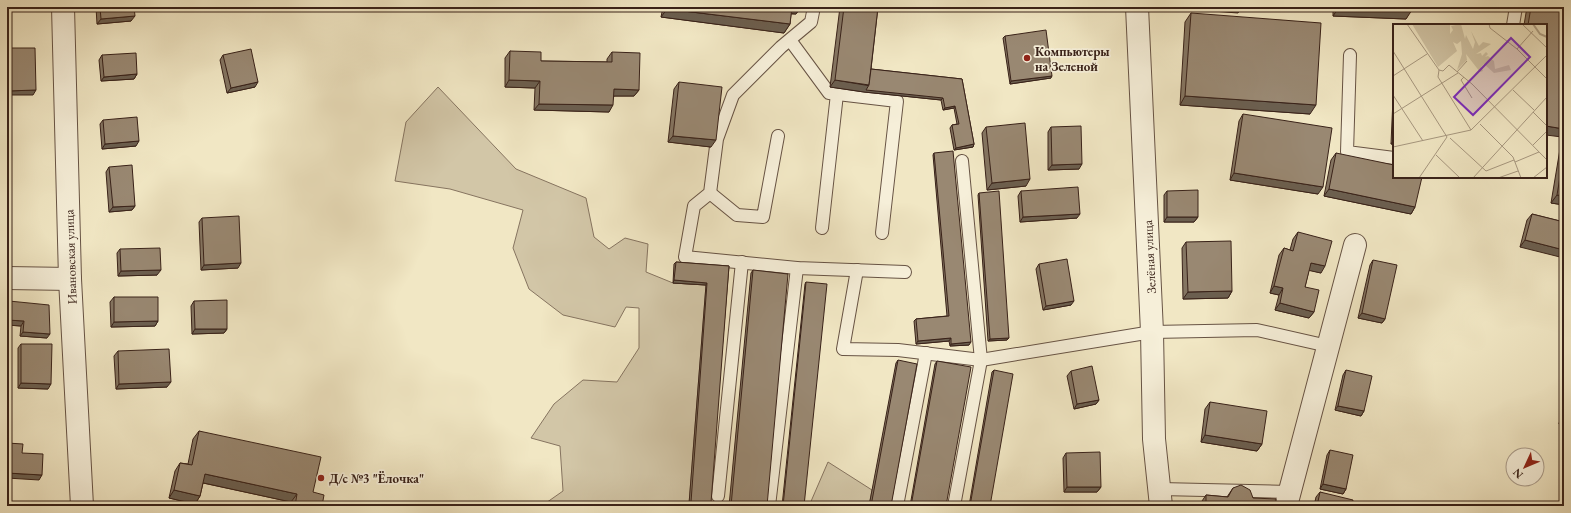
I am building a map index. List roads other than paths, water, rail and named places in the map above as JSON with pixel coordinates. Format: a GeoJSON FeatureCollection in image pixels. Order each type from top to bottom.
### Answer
{"type":"FeatureCollection","features":[{"type":"Feature","properties":{"kind":"street","name":"Ивановская улица"},"geometry":{"type":"LineString","coordinates":[[63,7],[70,279],[82,506]]}},
{"type":"Feature","properties":{"kind":"street","name":"Зелёная улица"},"geometry":{"type":"LineString","coordinates":[[1137,7],[1152,332],[1154,438],[1160,497]]}},
{"type":"Feature","properties":{"kind":"street"},"geometry":{"type":"LineString","coordinates":[[1287,499],[1355,245]]}},
{"type":"Feature","properties":{"kind":"street"},"geometry":{"type":"LineString","coordinates":[[7,278],[70,279]]}},
{"type":"Feature","properties":{"kind":"lane"},"geometry":{"type":"LineString","coordinates":[[814,7],[811,22],[790,40],[734,95],[717,139],[710,193],[694,206],[685,257],[797,268],[905,272]]}},
{"type":"Feature","properties":{"kind":"lane"},"geometry":{"type":"LineString","coordinates":[[1512,24],[1516,7]]}},
{"type":"Feature","properties":{"kind":"lane"},"geometry":{"type":"LineString","coordinates":[[790,40],[829,93],[897,101],[882,233]]}},
{"type":"Feature","properties":{"kind":"lane"},"geometry":{"type":"LineString","coordinates":[[1350,56],[1347,152],[1393,158]]}},
{"type":"Feature","properties":{"kind":"lane"},"geometry":{"type":"LineString","coordinates":[[822,228],[837,94]]}},
{"type":"Feature","properties":{"kind":"lane"},"geometry":{"type":"LineString","coordinates":[[710,193],[737,215],[763,216],[778,136]]}},
{"type":"Feature","properties":{"kind":"lane"},"geometry":{"type":"LineString","coordinates":[[954,506],[981,360],[962,161]]}},
{"type":"Feature","properties":{"kind":"lane"},"geometry":{"type":"LineString","coordinates":[[718,496],[742,262]]}},
{"type":"Feature","properties":{"kind":"lane"},"geometry":{"type":"LineString","coordinates":[[769,506],[797,268]]}},
{"type":"Feature","properties":{"kind":"lane"},"geometry":{"type":"LineString","coordinates":[[857,270],[843,349],[898,350],[981,360],[1152,332],[1257,330],[1328,346]]}},
{"type":"Feature","properties":{"kind":"lane"},"geometry":{"type":"LineString","coordinates":[[897,506],[926,353]]}},
{"type":"Feature","properties":{"kind":"lane"},"geometry":{"type":"LineString","coordinates":[[1160,497],[1287,499]]}},
{"type":"Feature","properties":{"kind":"place","name":"Компьютеры на Зеленой"},"geometry":{"type":"Point","coordinates":[1027,58]}},
{"type":"Feature","properties":{"kind":"place","name":"Д/с №3 \"Ёлочка\""},"geometry":{"type":"Point","coordinates":[321,478]}}]}
